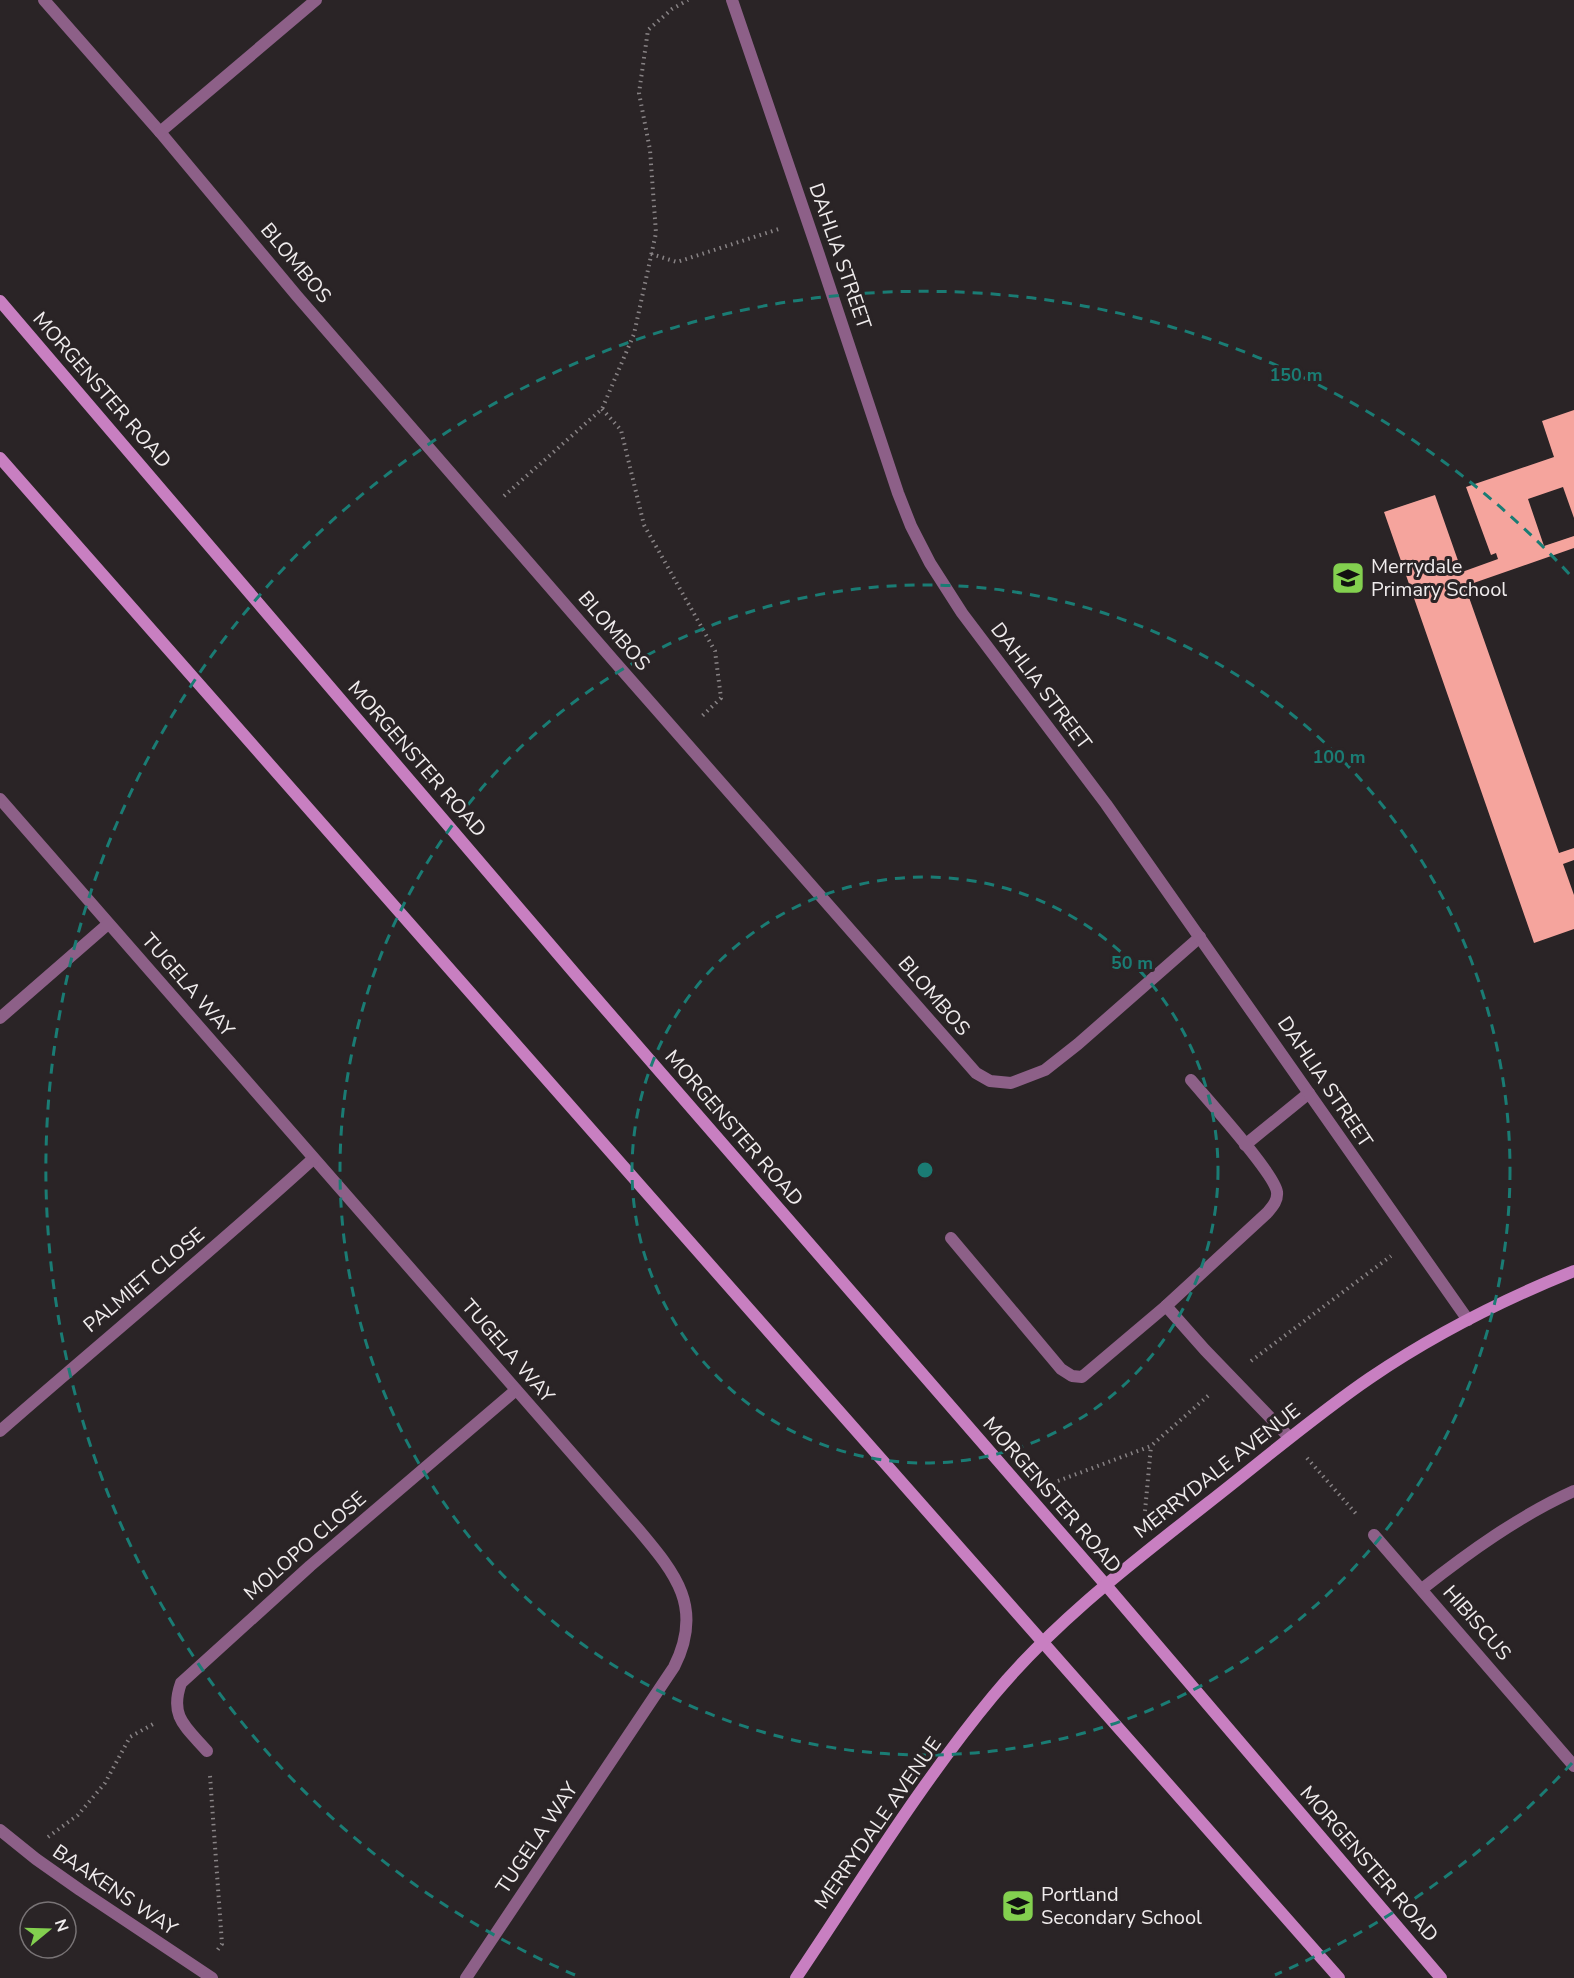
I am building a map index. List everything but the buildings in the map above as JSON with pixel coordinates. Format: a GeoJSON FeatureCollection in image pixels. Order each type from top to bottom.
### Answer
{"type":"FeatureCollection","features":[{"type":"Feature","properties":{"kind":"main road","name":"MORGENSTER ROAD"},"geometry":{"type":"LineString","coordinates":[[0,301],[567,965],[1105,1584],[1441,1978]]}},
{"type":"Feature","properties":{"kind":"main road"},"geometry":{"type":"LineString","coordinates":[[0,458],[430,944],[1040,1643],[1338,1978]]}},
{"type":"Feature","properties":{"kind":"main road","name":"MERRYDALE AVENUE"},"geometry":{"type":"LineString","coordinates":[[796,1978],[916,1799],[993,1695],[1040,1643],[1105,1584],[1289,1437],[1370,1378],[1496,1305],[1574,1271]]}},
{"type":"Feature","properties":{"kind":"street","name":"BLOMBOS"},"geometry":{"type":"LineString","coordinates":[[44,0],[160,132],[297,296],[976,1073],[990,1081],[1011,1083],[1045,1070],[1200,937]]}},
{"type":"Feature","properties":{"kind":"street"},"geometry":{"type":"LineString","coordinates":[[160,132],[316,0]]}},
{"type":"Feature","properties":{"kind":"street","name":"DAHLIA STREET"},"geometry":{"type":"LineString","coordinates":[[732,0],[898,493],[911,526],[930,563],[962,613],[1106,804],[1468,1320]]}},
{"type":"Feature","properties":{"kind":"street","name":"TUGELA WAY"},"geometry":{"type":"LineString","coordinates":[[0,799],[660,1555],[681,1588],[686,1604],[688,1624],[682,1652],[674,1667],[466,1978]]}},
{"type":"Feature","properties":{"kind":"street"},"geometry":{"type":"LineString","coordinates":[[0,1018],[108,924]]}},
{"type":"Feature","properties":{"kind":"street"},"geometry":{"type":"LineString","coordinates":[[951,1238],[1061,1369],[1072,1376],[1082,1377],[1166,1306],[1267,1213],[1276,1199],[1277,1191],[1272,1180],[1191,1080]]}},
{"type":"Feature","properties":{"kind":"street"},"geometry":{"type":"LineString","coordinates":[[1245,1145],[1309,1094]]}},
{"type":"Feature","properties":{"kind":"street","name":"PALMIET CLOSE"},"geometry":{"type":"LineString","coordinates":[[0,1431],[102,1341],[243,1223],[313,1159]]}},
{"type":"Feature","properties":{"kind":"street"},"geometry":{"type":"LineString","coordinates":[[1166,1306],[1289,1437]]}},
{"type":"Feature","properties":{"kind":"street","name":"MOLOPO CLOSE"},"geometry":{"type":"LineString","coordinates":[[176,1710],[176,1697],[181,1683],[188,1676],[310,1566],[516,1390]]}},
{"type":"Feature","properties":{"kind":"street","name":"HIBISCUS"},"geometry":{"type":"LineString","coordinates":[[1574,1491],[1508,1528],[1471,1552],[1422,1589],[1574,1766]]}},
{"type":"Feature","properties":{"kind":"street"},"geometry":{"type":"LineString","coordinates":[[1374,1535],[1422,1589]]}},
{"type":"Feature","properties":{"kind":"street"},"geometry":{"type":"LineString","coordinates":[[176,1710],[185,1726],[207,1751]]}},
{"type":"Feature","properties":{"kind":"street","name":"BAAKENS WAY"},"geometry":{"type":"LineString","coordinates":[[2,1834],[212,1978]]}},
{"type":"Feature","properties":{"kind":"path"},"geometry":{"type":"LineString","coordinates":[[484,511],[602,409],[634,334],[656,233],[650,150],[639,93],[648,30],[672,9],[688,0]]}},
{"type":"Feature","properties":{"kind":"path"},"geometry":{"type":"LineString","coordinates":[[651,254],[677,262],[807,219]]}},
{"type":"Feature","properties":{"kind":"path"},"geometry":{"type":"LineString","coordinates":[[602,409],[621,430],[644,525],[715,651],[721,698],[680,736]]}},
{"type":"Feature","properties":{"kind":"path"},"geometry":{"type":"LineString","coordinates":[[1289,1437],[1374,1535]]}},
{"type":"Feature","properties":{"kind":"path"},"geometry":{"type":"LineString","coordinates":[[1145,1511],[1151,1446]]}},
{"type":"Feature","properties":{"kind":"path"},"geometry":{"type":"LineString","coordinates":[[36,1859],[47,1837],[78,1815],[105,1783],[130,1737],[176,1710]]}},
{"type":"Feature","properties":{"kind":"path"},"geometry":{"type":"LineString","coordinates":[[201,1971],[222,1944],[212,1792],[207,1751]]}},
{"type":"Feature","properties":{"kind":"place","name":"Merrydale Primary School"},"geometry":{"type":"Point","coordinates":[1348,578]}},
{"type":"Feature","properties":{"kind":"place","name":"Portland Secondary School"},"geometry":{"type":"Point","coordinates":[1018,1906]}}]}
